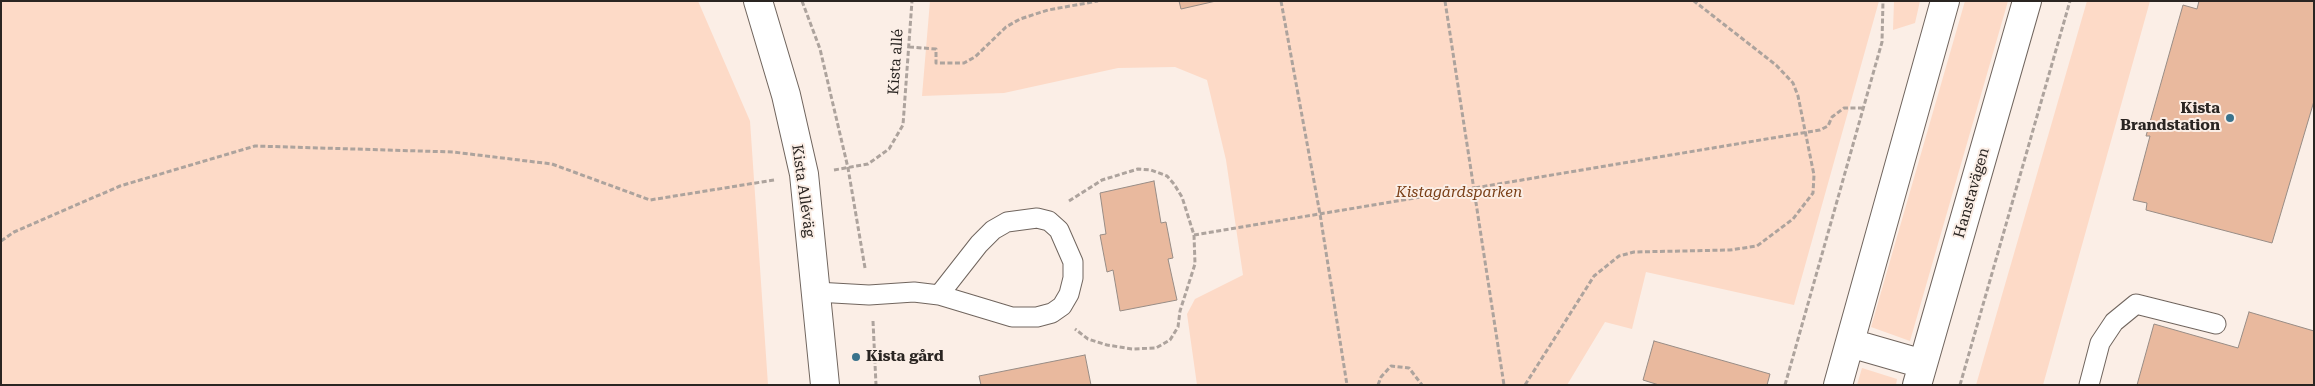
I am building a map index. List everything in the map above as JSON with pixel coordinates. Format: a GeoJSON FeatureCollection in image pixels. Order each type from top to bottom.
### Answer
{"type":"FeatureCollection","features":[{"type":"Feature","properties":{"kind":"main road","name":"Kista Alléväg"},"geometry":{"type":"LineString","coordinates":[[758,1],[786,95],[804,174],[825,385]]}},
{"type":"Feature","properties":{"kind":"main road","name":"Hanstavägen"},"geometry":{"type":"LineString","coordinates":[[1920,374],[2027,1]]}},
{"type":"Feature","properties":{"kind":"main road"},"geometry":{"type":"LineString","coordinates":[[1838,385],[1941,8]]}},
{"type":"Feature","properties":{"kind":"main road"},"geometry":{"type":"LineString","coordinates":[[1850,343],[1920,374]]}},
{"type":"Feature","properties":{"kind":"lane"},"geometry":{"type":"LineString","coordinates":[[816,292],[869,295],[914,292],[939,295],[1012,317],[1037,317],[1052,313],[1062,306],[1069,294],[1073,278],[1073,262],[1059,230],[1049,221],[1037,218],[1007,222],[993,230],[979,244],[939,295]]}},
{"type":"Feature","properties":{"kind":"lane"},"geometry":{"type":"LineString","coordinates":[[2089,385],[2100,343],[2114,322],[2136,304],[2216,324]]}},
{"type":"Feature","properties":{"kind":"path"},"geometry":{"type":"LineString","coordinates":[[1,241],[14,232],[120,186],[255,146],[453,152],[552,164],[650,200],[848,168],[820,49],[802,1]]}},
{"type":"Feature","properties":{"kind":"path","name":"Kista allé"},"geometry":{"type":"LineString","coordinates":[[848,168],[868,164],[889,149],[903,125],[912,1]]}},
{"type":"Feature","properties":{"kind":"path"},"geometry":{"type":"LineString","coordinates":[[908,47],[936,50],[936,63],[964,63],[976,57],[1006,27],[1020,19],[1048,10],[1098,1]]}},
{"type":"Feature","properties":{"kind":"path"},"geometry":{"type":"LineString","coordinates":[[1281,1],[1320,214],[1347,385]]}},
{"type":"Feature","properties":{"kind":"path"},"geometry":{"type":"LineString","coordinates":[[1445,1],[1472,189],[1504,385]]}},
{"type":"Feature","properties":{"kind":"path"},"geometry":{"type":"LineString","coordinates":[[1524,385],[1594,276],[1619,256],[1648,251],[1743,249],[1757,246],[1794,219],[1812,193],[1814,175],[1798,96],[1793,84],[1776,65],[1694,1]]}},
{"type":"Feature","properties":{"kind":"path"},"geometry":{"type":"LineString","coordinates":[[1785,385],[1882,42],[1883,1]]}},
{"type":"Feature","properties":{"kind":"path"},"geometry":{"type":"LineString","coordinates":[[1960,385],[2070,1]]}},
{"type":"Feature","properties":{"kind":"path"},"geometry":{"type":"LineString","coordinates":[[1194,235],[1805,132],[1828,126],[1832,117],[1844,108],[1862,108]]}},
{"type":"Feature","properties":{"kind":"path"},"geometry":{"type":"LineString","coordinates":[[1049,221],[1066,203],[1102,180],[1138,169],[1151,170],[1167,176],[1182,197],[1194,235],[1195,264],[1180,311],[1178,327],[1170,340],[1156,348],[1132,348],[1095,341],[1052,313]]}},
{"type":"Feature","properties":{"kind":"path"},"geometry":{"type":"LineString","coordinates":[[1378,385],[1381,377],[1391,366],[1409,368],[1422,385]]}},
{"type":"Feature","properties":{"kind":"green space"},"geometry":{"type":"Polygon","coordinates":[[[1,1],[698,1],[750,121],[768,385],[1,385],[1,1]]]}},
{"type":"Feature","properties":{"kind":"green space","name":"Kistagårdsparken"},"geometry":{"type":"Polygon","coordinates":[[[930,1],[1879,1],[1794,305],[1646,272],[1632,329],[1605,322],[1567,385],[1197,385],[1187,314],[1195,299],[1243,275],[1226,160],[1207,80],[1175,67],[1118,68],[1004,93],[922,96],[930,1]]]}},
{"type":"Feature","properties":{"kind":"green space"},"geometry":{"type":"Polygon","coordinates":[[[1894,1],[1920,1],[1915,23],[1893,30],[1894,1]]]}},
{"type":"Feature","properties":{"kind":"green space"},"geometry":{"type":"Polygon","coordinates":[[[1965,1],[2008,1],[1910,341],[1871,327],[1965,1]]]}},
{"type":"Feature","properties":{"kind":"green space"},"geometry":{"type":"Polygon","coordinates":[[[2087,1],[2150,1],[2043,385],[1976,385],[2087,1]]]}},
{"type":"Feature","properties":{"kind":"green space"},"geometry":{"type":"Polygon","coordinates":[[[1862,368],[1897,379],[1896,385],[1857,385],[1862,368]]]}},
{"type":"Feature","properties":{"kind":"building"},"geometry":{"type":"Polygon","coordinates":[[[1179,1],[1216,1],[1181,9],[1179,1]]]}},
{"type":"Feature","properties":{"kind":"building","name":"Kista Brandstation"},"geometry":{"type":"Polygon","coordinates":[[[2199,1],[2314,1],[2314,101],[2272,243],[2146,210],[2147,203],[2133,200],[2150,136],[2146,136],[2183,5],[2197,9],[2199,1]]]}},
{"type":"Feature","properties":{"kind":"building"},"geometry":{"type":"Polygon","coordinates":[[[1154,181],[1161,223],[1166,222],[1173,258],[1168,259],[1177,300],[1120,311],[1113,270],[1107,272],[1100,235],[1106,234],[1100,193],[1154,181]]]}},
{"type":"Feature","properties":{"kind":"building"},"geometry":{"type":"Polygon","coordinates":[[[2249,312],[2314,331],[2314,385],[2137,385],[2154,324],[2238,348],[2249,312]]]}},
{"type":"Feature","properties":{"kind":"building"},"geometry":{"type":"Polygon","coordinates":[[[1654,341],[1770,374],[1767,385],[1659,385],[1643,380],[1654,341]]]}},
{"type":"Feature","properties":{"kind":"building"},"geometry":{"type":"Polygon","coordinates":[[[1085,355],[1091,385],[981,385],[979,376],[1085,355]]]}},
{"type":"Feature","properties":{"kind":"place","name":"Kista Brandstation"},"geometry":{"type":"Point","coordinates":[2230,118]}},
{"type":"Feature","properties":{"kind":"place","name":"Kista gård"},"geometry":{"type":"Point","coordinates":[856,357]}}]}
